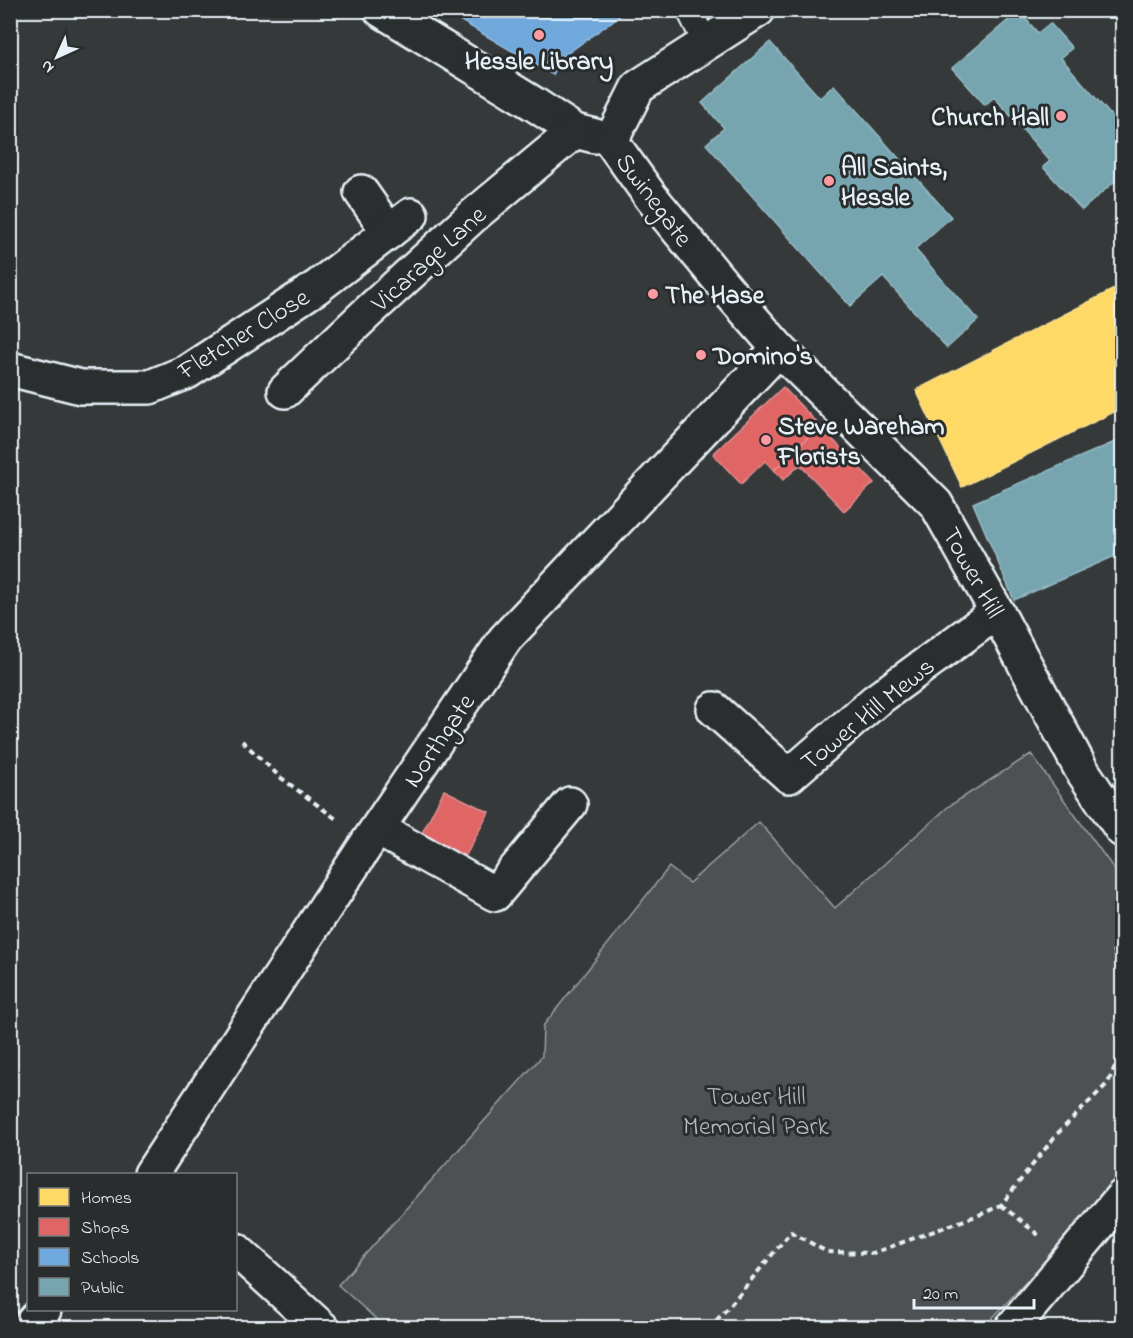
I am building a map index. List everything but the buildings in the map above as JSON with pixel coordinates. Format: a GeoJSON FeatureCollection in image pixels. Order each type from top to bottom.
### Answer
{"type":"FeatureCollection","features":[{"type":"Feature","properties":{"kind":"street"},"geometry":{"type":"LineString","coordinates":[[611,141],[638,87],[758,10]]}},
{"type":"Feature","properties":{"kind":"street","name":"Swinegate"},"geometry":{"type":"LineString","coordinates":[[393,14],[575,131],[611,141],[651,197],[779,350]]}},
{"type":"Feature","properties":{"kind":"street","name":"Vicarage Lane"},"geometry":{"type":"LineString","coordinates":[[285,391],[474,215],[575,131]]}},
{"type":"Feature","properties":{"kind":"street","name":"Fletcher Close"},"geometry":{"type":"LineString","coordinates":[[10,369],[81,387],[150,387],[187,372],[317,287],[400,224],[361,192]]}},
{"type":"Feature","properties":{"kind":"street","name":"Tower Hill"},"geometry":{"type":"LineString","coordinates":[[779,350],[936,504],[1082,769],[1122,830]]}},
{"type":"Feature","properties":{"kind":"street","name":"Northgate"},"geometry":{"type":"LineString","coordinates":[[152,1173],[505,639],[779,350]]}},
{"type":"Feature","properties":{"kind":"street","name":"Tower Hill Mews"},"geometry":{"type":"LineString","coordinates":[[714,709],[789,776],[875,701],[997,612]]}},
{"type":"Feature","properties":{"kind":"street"},"geometry":{"type":"LineString","coordinates":[[373,836],[495,894],[570,804]]}},
{"type":"Feature","properties":{"kind":"street"},"geometry":{"type":"LineString","coordinates":[[1012,1328],[1122,1197]]}},
{"type":"Feature","properties":{"kind":"street"},"geometry":{"type":"LineString","coordinates":[[237,1251],[322,1328]]}},
{"type":"Feature","properties":{"kind":"street"},"geometry":{"type":"LineString","coordinates":[[28,1328],[43,1311]]}},
{"type":"Feature","properties":{"kind":"lane"},"geometry":{"type":"LineString","coordinates":[[689,10],[706,44]]}},
{"type":"Feature","properties":{"kind":"path"},"geometry":{"type":"LineString","coordinates":[[242,741],[279,777],[373,836]]}},
{"type":"Feature","properties":{"kind":"path"},"geometry":{"type":"LineString","coordinates":[[1122,944],[1114,948],[1122,992]]}},
{"type":"Feature","properties":{"kind":"path"},"geometry":{"type":"LineString","coordinates":[[709,1328],[791,1232],[827,1252],[873,1253],[1001,1205],[1056,1135],[1108,1083],[1122,1049]]}},
{"type":"Feature","properties":{"kind":"path"},"geometry":{"type":"LineString","coordinates":[[1001,1205],[1070,1260]]}},
{"type":"Feature","properties":{"kind":"green space","name":"Tower Hill Memorial Park"},"geometry":{"type":"Polygon","coordinates":[[[1031,754],[1122,880],[1122,1168],[1096,1207],[984,1327],[385,1327],[338,1285],[542,1056],[543,1026],[669,867],[689,883],[759,822],[835,908],[949,806],[1031,754]]]}},
{"type":"Feature","properties":{"kind":"place","name":"Hessle Library"},"geometry":{"type":"Point","coordinates":[539,35]}},
{"type":"Feature","properties":{"kind":"place","name":"Church Hall"},"geometry":{"type":"Point","coordinates":[1061,116]}},
{"type":"Feature","properties":{"kind":"place","name":"All Saints, Hessle"},"geometry":{"type":"Point","coordinates":[829,181]}},
{"type":"Feature","properties":{"kind":"place","name":"The Hase"},"geometry":{"type":"Point","coordinates":[653,294]}},
{"type":"Feature","properties":{"kind":"place","name":"Domino's"},"geometry":{"type":"Point","coordinates":[701,355]}},
{"type":"Feature","properties":{"kind":"place","name":"Steve Wareham Florists"},"geometry":{"type":"Point","coordinates":[766,440]}}]}
